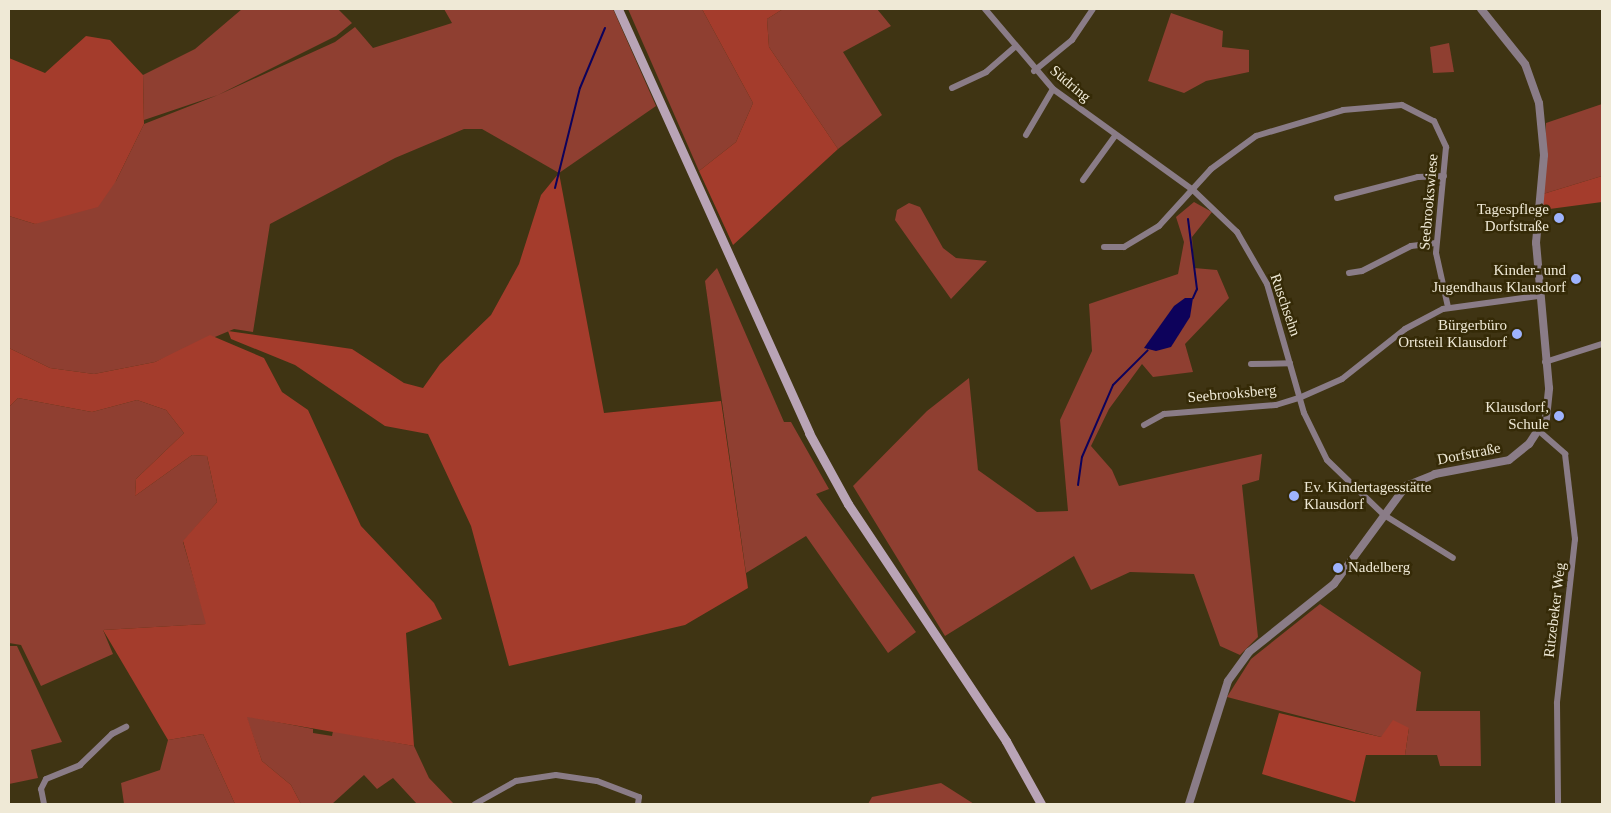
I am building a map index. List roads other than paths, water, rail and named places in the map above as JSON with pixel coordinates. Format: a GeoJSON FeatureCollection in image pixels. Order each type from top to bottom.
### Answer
{"type":"FeatureCollection","features":[{"type":"Feature","properties":{"kind":"main road"},"geometry":{"type":"LineString","coordinates":[[618,9],[809,433],[848,504],[1006,741],[1041,804]]}},
{"type":"Feature","properties":{"kind":"street","name":"Südring"},"geometry":{"type":"LineString","coordinates":[[985,9],[1034,71],[1053,89],[1089,117]]}},
{"type":"Feature","properties":{"kind":"street","name":"Südring"},"geometry":{"type":"LineString","coordinates":[[1034,71],[1072,40],[1093,9]]}},
{"type":"Feature","properties":{"kind":"street","name":"Dorfstraße"},"geometry":{"type":"LineString","coordinates":[[1188,804],[1218,707],[1235,668],[1269,634],[1334,584],[1397,494],[1420,478],[1509,460],[1539,431],[1549,399],[1538,296],[1537,210],[1544,155],[1539,103],[1525,64],[1481,9]]}},
{"type":"Feature","properties":{"kind":"street"},"geometry":{"type":"LineString","coordinates":[[952,88],[986,72],[1014,48]]}},
{"type":"Feature","properties":{"kind":"street"},"geometry":{"type":"LineString","coordinates":[[1026,135],[1053,89]]}},
{"type":"Feature","properties":{"kind":"street","name":"Seebrookswiese"},"geometry":{"type":"LineString","coordinates":[[1104,247],[1137,241],[1179,208],[1211,169],[1256,136],[1306,118],[1383,104],[1414,108],[1434,121],[1446,147],[1436,243],[1448,307]]}},
{"type":"Feature","properties":{"kind":"street","name":"Ruschsehn"},"geometry":{"type":"LineString","coordinates":[[1089,117],[1193,190],[1236,232],[1259,267],[1290,362],[1299,398],[1327,460],[1384,515]]}},
{"type":"Feature","properties":{"kind":"street"},"geometry":{"type":"LineString","coordinates":[[1083,180],[1115,136]]}},
{"type":"Feature","properties":{"kind":"street"},"geometry":{"type":"LineString","coordinates":[[1337,198],[1418,177],[1444,176]]}},
{"type":"Feature","properties":{"kind":"street"},"geometry":{"type":"LineString","coordinates":[[1348,273],[1362,272],[1411,246],[1436,243]]}},
{"type":"Feature","properties":{"kind":"street","name":"Seebrooksberg"},"geometry":{"type":"LineString","coordinates":[[1144,425],[1164,414],[1299,398],[1342,379],[1405,329],[1448,307],[1538,296]]}},
{"type":"Feature","properties":{"kind":"street"},"geometry":{"type":"LineString","coordinates":[[1545,362],[1602,344]]}},
{"type":"Feature","properties":{"kind":"street"},"geometry":{"type":"LineString","coordinates":[[1251,364],[1290,362]]}},
{"type":"Feature","properties":{"kind":"street","name":"Ritzebeker Weg"},"geometry":{"type":"LineString","coordinates":[[1539,431],[1565,454],[1575,539],[1557,703],[1558,804]]}},
{"type":"Feature","properties":{"kind":"street"},"geometry":{"type":"LineString","coordinates":[[1384,515],[1453,558]]}},
{"type":"Feature","properties":{"kind":"street"},"geometry":{"type":"LineString","coordinates":[[44,804],[42,784],[46,779],[80,765],[112,734],[126,727]]}},
{"type":"Feature","properties":{"kind":"street"},"geometry":{"type":"LineString","coordinates":[[475,804],[516,781],[556,774],[597,781],[639,797],[638,804]]}},
{"type":"Feature","properties":{"kind":"waterway"},"geometry":{"type":"LineString","coordinates":[[555,188],[580,88],[605,28]]}},
{"type":"Feature","properties":{"kind":"waterway"},"geometry":{"type":"LineString","coordinates":[[1188,219],[1197,289],[1193,298]]}},
{"type":"Feature","properties":{"kind":"waterway"},"geometry":{"type":"LineString","coordinates":[[1078,485],[1082,457],[1113,385],[1148,350]]}},
{"type":"Feature","properties":{"kind":"place","name":"Tagespflege Dorfstraße"},"geometry":{"type":"Point","coordinates":[1559,218]}},
{"type":"Feature","properties":{"kind":"place","name":"Kinder- und Jugendhaus Klausdorf"},"geometry":{"type":"Point","coordinates":[1576,279]}},
{"type":"Feature","properties":{"kind":"place","name":"Bürgerbüro Ortsteil Klausdorf"},"geometry":{"type":"Point","coordinates":[1517,334]}},
{"type":"Feature","properties":{"kind":"place","name":"Klausdorf, Schule"},"geometry":{"type":"Point","coordinates":[1559,416]}},
{"type":"Feature","properties":{"kind":"place","name":"Ev. Kindertagesstätte Klausdorf"},"geometry":{"type":"Point","coordinates":[1294,496]}},
{"type":"Feature","properties":{"kind":"place","name":"Nadelberg"},"geometry":{"type":"Point","coordinates":[1338,568]}}]}
